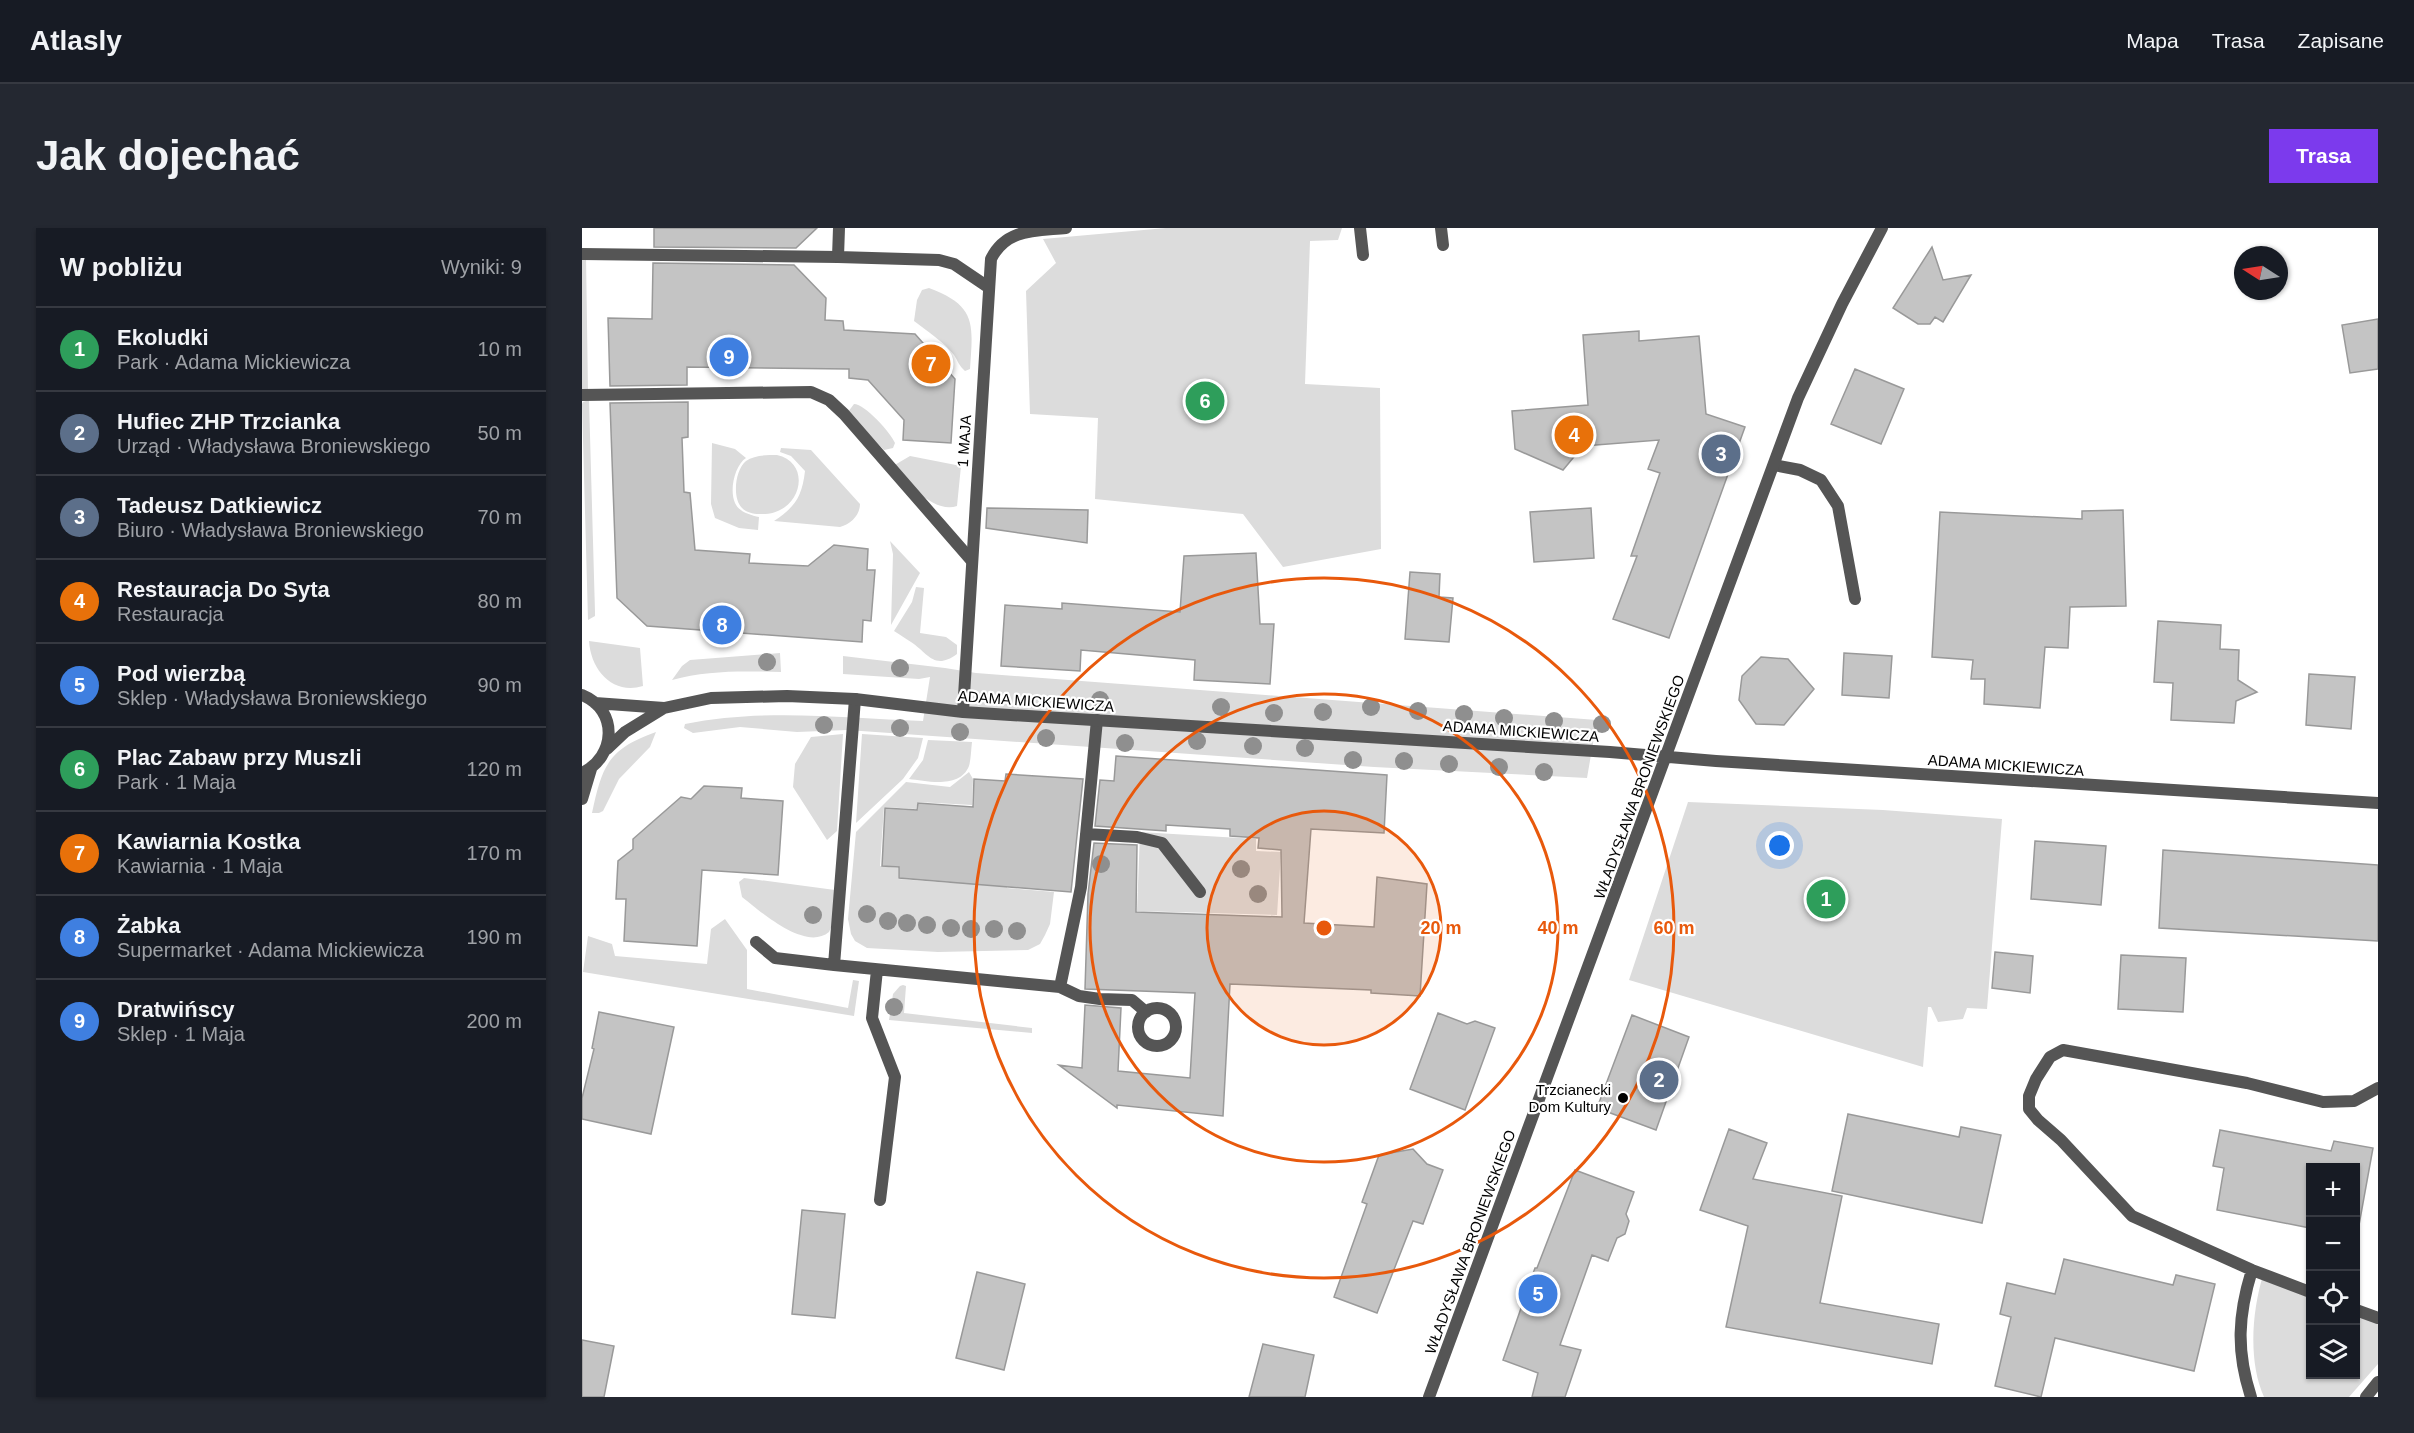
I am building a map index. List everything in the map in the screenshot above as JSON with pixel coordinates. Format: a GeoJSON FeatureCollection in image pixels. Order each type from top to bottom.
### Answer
{"type":"FeatureCollection","features":[{"type":"Feature","properties":{"kind":"street"},"geometry":{"type":"LineString","coordinates":[[838,257],[839,228]]}},
{"type":"Feature","properties":{"kind":"street","name":"1 MAJA"},"geometry":{"type":"LineString","coordinates":[[963,712],[991,259],[1003,241],[1012,236],[1032,230],[1066,228]]}},
{"type":"Feature","properties":{"kind":"street"},"geometry":{"type":"LineString","coordinates":[[1360,228],[1363,255]]}},
{"type":"Feature","properties":{"kind":"street"},"geometry":{"type":"LineString","coordinates":[[1442,228],[1443,245]]}},
{"type":"Feature","properties":{"kind":"street","name":"WŁADYSŁAWA BRONIEWSKIEGO"},"geometry":{"type":"LineString","coordinates":[[1429,1397],[1798,398],[1842,304],[1882,228]]}},
{"type":"Feature","properties":{"kind":"street"},"geometry":{"type":"LineString","coordinates":[[582,254],[939,260],[954,264],[988,287]]}},
{"type":"Feature","properties":{"kind":"street"},"geometry":{"type":"LineString","coordinates":[[582,395],[811,392],[821,394],[844,414],[972,561]]}},
{"type":"Feature","properties":{"kind":"street"},"geometry":{"type":"LineString","coordinates":[[1774,465],[1800,470],[1821,480],[1838,506],[1856,599]]}},
{"type":"Feature","properties":{"kind":"street"},"geometry":{"type":"LineString","coordinates":[[582,695],[595,703],[609,724],[607,749]]}},
{"type":"Feature","properties":{"kind":"street","name":"ADAMA MICKIEWICZA"},"geometry":{"type":"LineString","coordinates":[[595,703],[664,708],[711,698],[787,696],[855,699],[963,712],[2378,803]]}},
{"type":"Feature","properties":{"kind":"street"},"geometry":{"type":"LineString","coordinates":[[834,965],[855,699]]}},
{"type":"Feature","properties":{"kind":"street","name":"ADAMA MICKIEWICZA"},"geometry":{"type":"LineString","coordinates":[[587,771],[625,732],[664,708]]}},
{"type":"Feature","properties":{"kind":"street"},"geometry":{"type":"LineString","coordinates":[[1060,987],[1081,887],[1097,720]]}},
{"type":"Feature","properties":{"kind":"street"},"geometry":{"type":"LineString","coordinates":[[582,798],[587,771]]}},
{"type":"Feature","properties":{"kind":"street"},"geometry":{"type":"LineString","coordinates":[[1086,834],[1137,837],[1162,843],[1200,892]]}},
{"type":"Feature","properties":{"kind":"street"},"geometry":{"type":"LineString","coordinates":[[756,942],[775,958],[1060,987],[1079,996],[1132,1000],[1146,1012]]}},
{"type":"Feature","properties":{"kind":"street"},"geometry":{"type":"LineString","coordinates":[[877,970],[872,1018],[895,1077],[880,1200]]}},
{"type":"Feature","properties":{"kind":"street"},"geometry":{"type":"LineString","coordinates":[[2306,1290],[2252,1270],[2132,1216],[2061,1140],[2029,1110],[2029,1096],[2050,1057],[2063,1050],[2247,1083],[2323,1102],[2354,1101],[2378,1088]]}},
{"type":"Feature","properties":{"kind":"street"},"geometry":{"type":"LineString","coordinates":[[2251,1397],[2243,1372],[2239,1334],[2243,1299],[2252,1270]]}},
{"type":"Feature","properties":{"kind":"street"},"geometry":{"type":"LineString","coordinates":[[2360,1312],[2378,1318]]}},
{"type":"Feature","properties":{"kind":"street"},"geometry":{"type":"LineString","coordinates":[[2366,1397],[2378,1382]]}},
{"type":"Feature","properties":{"kind":"shaded area"},"geometry":{"type":"Polygon","coordinates":[[[1166,228],[1342,228],[1338,240],[1310,241],[1305,384],[1380,388],[1381,549],[1283,567],[1243,514],[1095,499],[1098,418],[1030,414],[1026,291],[1056,263],[1043,239],[1166,228]]]}},
{"type":"Feature","properties":{"kind":"shaded area"},"geometry":{"type":"Polygon","coordinates":[[[582,255],[586,255],[588,392],[582,393],[582,255]]]}},
{"type":"Feature","properties":{"kind":"shaded area"},"geometry":{"type":"Polygon","coordinates":[[[929,288],[956,302],[969,318],[972,340],[970,369],[965,371],[945,346],[914,321],[917,300],[922,290],[929,288]]]}},
{"type":"Feature","properties":{"kind":"shaded area"},"geometry":{"type":"Polygon","coordinates":[[[589,400],[595,616],[588,620],[582,404],[589,400]]]}},
{"type":"Feature","properties":{"kind":"shaded area"},"geometry":{"type":"Polygon","coordinates":[[[854,404],[871,414],[883,426],[893,438],[895,443],[893,448],[884,450],[848,412],[854,404]]]}},
{"type":"Feature","properties":{"kind":"shaded area"},"geometry":{"type":"Polygon","coordinates":[[[712,443],[735,449],[746,458],[736,472],[733,498],[742,511],[759,517],[758,530],[739,528],[715,518],[711,504],[712,443]]]}},
{"type":"Feature","properties":{"kind":"shaded area"},"geometry":{"type":"Polygon","coordinates":[[[781,448],[811,450],[860,504],[858,512],[848,524],[840,527],[774,521],[796,500],[802,488],[805,471],[791,456],[780,452],[781,448]]]}},
{"type":"Feature","properties":{"kind":"shaded area"},"geometry":{"type":"Polygon","coordinates":[[[777,455],[789,460],[796,468],[799,478],[798,489],[793,499],[785,507],[773,513],[757,514],[746,511],[739,503],[736,491],[737,477],[742,465],[753,458],[777,455]]]}},
{"type":"Feature","properties":{"kind":"shaded area"},"geometry":{"type":"Polygon","coordinates":[[[910,456],[961,466],[957,506],[948,507],[930,501],[905,480],[893,466],[910,456]]]}},
{"type":"Feature","properties":{"kind":"shaded area"},"geometry":{"type":"Polygon","coordinates":[[[890,541],[920,573],[891,625],[893,554],[890,541]]]}},
{"type":"Feature","properties":{"kind":"shaded area"},"geometry":{"type":"Polygon","coordinates":[[[916,587],[924,588],[920,633],[946,637],[957,645],[957,654],[949,659],[937,661],[894,631],[912,602],[916,587]]]}},
{"type":"Feature","properties":{"kind":"shaded area"},"geometry":{"type":"Polygon","coordinates":[[[589,641],[640,648],[643,686],[632,688],[613,684],[599,671],[594,662],[589,641]]]}},
{"type":"Feature","properties":{"kind":"shaded area"},"geometry":{"type":"Polygon","coordinates":[[[780,653],[781,672],[739,671],[672,680],[682,666],[690,660],[780,653]]]}},
{"type":"Feature","properties":{"kind":"shaded area"},"geometry":{"type":"Polygon","coordinates":[[[843,656],[976,673],[1597,720],[1587,778],[1374,767],[847,730],[797,732],[740,727],[693,733],[684,728],[685,724],[714,719],[774,715],[923,721],[930,677],[919,679],[843,674],[843,656]]]}},
{"type":"Feature","properties":{"kind":"shaded area"},"geometry":{"type":"Polygon","coordinates":[[[656,732],[650,747],[619,779],[603,811],[592,813],[599,783],[610,761],[627,745],[656,732]]]}},
{"type":"Feature","properties":{"kind":"shaded area"},"geometry":{"type":"Polygon","coordinates":[[[843,734],[837,831],[827,840],[793,787],[795,764],[811,737],[843,734]]]}},
{"type":"Feature","properties":{"kind":"shaded area"},"geometry":{"type":"Polygon","coordinates":[[[862,734],[923,738],[918,758],[903,779],[856,823],[862,734]]]}},
{"type":"Feature","properties":{"kind":"shaded area"},"geometry":{"type":"Polygon","coordinates":[[[928,740],[972,742],[970,763],[965,773],[951,781],[942,782],[909,779],[923,760],[928,740]]]}},
{"type":"Feature","properties":{"kind":"shaded area"},"geometry":{"type":"Polygon","coordinates":[[[969,772],[973,779],[972,805],[918,802],[916,809],[884,807],[880,866],[898,868],[898,879],[951,883],[952,872],[1011,851],[1007,888],[1054,892],[1050,924],[1040,944],[1028,950],[938,952],[867,948],[855,941],[848,919],[856,832],[906,782],[950,787],[969,772]]]}},
{"type":"Feature","properties":{"kind":"shaded area"},"geometry":{"type":"Polygon","coordinates":[[[1688,802],[1883,810],[2002,819],[1987,1009],[1967,1008],[1963,1019],[1938,1022],[1931,1007],[1928,1007],[1923,1067],[1629,980],[1688,802]]]}},
{"type":"Feature","properties":{"kind":"shaded area"},"geometry":{"type":"Polygon","coordinates":[[[1140,832],[1256,839],[1256,851],[1281,852],[1277,915],[1137,911],[1140,832]]]}},
{"type":"Feature","properties":{"kind":"shaded area"},"geometry":{"type":"Polygon","coordinates":[[[744,878],[835,890],[832,925],[829,932],[819,937],[808,937],[771,920],[742,897],[739,882],[744,878]]]}},
{"type":"Feature","properties":{"kind":"shaded area"},"geometry":{"type":"Polygon","coordinates":[[[725,919],[747,950],[747,989],[848,1008],[853,980],[859,981],[854,1016],[583,972],[588,936],[612,944],[615,956],[707,964],[711,929],[725,919]]]}},
{"type":"Feature","properties":{"kind":"shaded area"},"geometry":{"type":"Polygon","coordinates":[[[903,985],[906,986],[904,1013],[1032,1028],[1032,1033],[889,1020],[893,994],[903,985]]]}},
{"type":"Feature","properties":{"kind":"shaded area"},"geometry":{"type":"Polygon","coordinates":[[[2263,1275],[2306,1292],[2306,1379],[2360,1379],[2360,1314],[2378,1321],[2378,1364],[2349,1397],[2264,1397],[2256,1368],[2253,1336],[2263,1275]]]}},
{"type":"Feature","properties":{"kind":"building"},"geometry":{"type":"Polygon","coordinates":[[[654,228],[817,228],[796,248],[654,247],[654,228]]]}},
{"type":"Feature","properties":{"kind":"building"},"geometry":{"type":"Polygon","coordinates":[[[1932,247],[1943,280],[1971,275],[1943,322],[1935,317],[1930,324],[1918,324],[1893,308],[1932,247]]]}},
{"type":"Feature","properties":{"kind":"building"},"geometry":{"type":"Polygon","coordinates":[[[653,263],[794,265],[826,298],[825,320],[843,321],[844,330],[915,334],[955,379],[951,443],[903,440],[904,420],[868,380],[849,378],[849,369],[687,367],[687,385],[610,386],[608,318],[652,319],[653,263]]]}},
{"type":"Feature","properties":{"kind":"building"},"geometry":{"type":"Polygon","coordinates":[[[2378,319],[2378,369],[2350,373],[2342,325],[2378,319]]]}},
{"type":"Feature","properties":{"kind":"building"},"geometry":{"type":"Polygon","coordinates":[[[1639,331],[1639,341],[1699,336],[1706,414],[1745,427],[1669,638],[1613,619],[1637,556],[1631,556],[1660,473],[1648,469],[1659,440],[1583,446],[1563,470],[1515,449],[1512,411],[1588,405],[1583,335],[1639,331]]]}},
{"type":"Feature","properties":{"kind":"building"},"geometry":{"type":"Polygon","coordinates":[[[1855,369],[1904,389],[1881,444],[1831,424],[1855,369]]]}},
{"type":"Feature","properties":{"kind":"building"},"geometry":{"type":"Polygon","coordinates":[[[688,402],[688,437],[682,438],[684,492],[690,493],[695,550],[750,554],[749,563],[808,566],[834,545],[868,549],[867,570],[875,570],[871,621],[863,620],[862,642],[647,626],[617,598],[610,403],[688,402]]]}},
{"type":"Feature","properties":{"kind":"building"},"geometry":{"type":"Polygon","coordinates":[[[987,508],[1088,510],[1087,543],[986,528],[987,508]]]}},
{"type":"Feature","properties":{"kind":"building"},"geometry":{"type":"Polygon","coordinates":[[[1591,508],[1594,558],[1534,562],[1530,512],[1591,508]]]}},
{"type":"Feature","properties":{"kind":"building"},"geometry":{"type":"Polygon","coordinates":[[[2123,510],[2126,606],[2070,607],[2068,648],[2045,647],[2040,708],[1984,704],[1985,679],[1971,679],[1973,660],[1932,657],[1940,512],[2082,519],[2082,511],[2123,510]]]}},
{"type":"Feature","properties":{"kind":"building"},"geometry":{"type":"Polygon","coordinates":[[[1256,553],[1260,624],[1274,624],[1270,684],[1194,680],[1195,660],[1081,650],[1080,671],[1001,666],[1005,605],[1062,609],[1062,603],[1180,612],[1184,556],[1256,553]]]}},
{"type":"Feature","properties":{"kind":"building"},"geometry":{"type":"Polygon","coordinates":[[[1410,572],[1440,574],[1439,597],[1453,598],[1449,642],[1405,639],[1410,572]]]}},
{"type":"Feature","properties":{"kind":"building"},"geometry":{"type":"Polygon","coordinates":[[[2158,621],[2221,625],[2220,649],[2239,650],[2238,680],[2257,692],[2236,701],[2234,723],[2171,720],[2173,683],[2154,682],[2158,621]]]}},
{"type":"Feature","properties":{"kind":"building"},"geometry":{"type":"Polygon","coordinates":[[[1844,653],[1892,656],[1889,698],[1842,695],[1844,653]]]}},
{"type":"Feature","properties":{"kind":"building"},"geometry":{"type":"Polygon","coordinates":[[[1761,657],[1788,659],[1814,689],[1784,725],[1756,724],[1739,700],[1742,676],[1761,657]]]}},
{"type":"Feature","properties":{"kind":"building"},"geometry":{"type":"Polygon","coordinates":[[[2309,674],[2355,677],[2351,729],[2306,725],[2309,674]]]}},
{"type":"Feature","properties":{"kind":"building"},"geometry":{"type":"Polygon","coordinates":[[[1116,756],[1387,775],[1384,833],[1311,829],[1304,923],[1374,927],[1377,877],[1427,884],[1420,996],[1371,993],[1371,990],[1230,984],[1223,1116],[1117,1105],[1117,1108],[1059,1065],[1082,1068],[1085,1005],[1121,1008],[1118,1071],[1190,1078],[1195,993],[1085,989],[1088,894],[1094,843],[1137,845],[1136,912],[1282,917],[1281,850],[1258,848],[1259,838],[1230,836],[1230,829],[1166,825],[1166,831],[1095,826],[1100,780],[1114,781],[1116,756]]]}},
{"type":"Feature","properties":{"kind":"building"},"geometry":{"type":"Polygon","coordinates":[[[1006,774],[1083,779],[1071,892],[899,878],[899,867],[882,866],[885,808],[917,810],[918,803],[973,807],[974,779],[1005,781],[1006,774]]]}},
{"type":"Feature","properties":{"kind":"building"},"geometry":{"type":"Polygon","coordinates":[[[704,786],[742,788],[741,798],[783,801],[778,875],[702,870],[697,946],[624,941],[626,899],[616,899],[618,861],[633,849],[633,839],[681,797],[691,799],[704,786]]]}},
{"type":"Feature","properties":{"kind":"building"},"geometry":{"type":"Polygon","coordinates":[[[2035,841],[2106,846],[2101,905],[2031,899],[2035,841]]]}},
{"type":"Feature","properties":{"kind":"building"},"geometry":{"type":"Polygon","coordinates":[[[2163,850],[2378,865],[2378,941],[2159,928],[2163,850]]]}},
{"type":"Feature","properties":{"kind":"building"},"geometry":{"type":"Polygon","coordinates":[[[1995,952],[2033,956],[2030,993],[1992,988],[1995,952]]]}},
{"type":"Feature","properties":{"kind":"building"},"geometry":{"type":"Polygon","coordinates":[[[2121,955],[2186,958],[2183,1012],[2118,1009],[2121,955]]]}},
{"type":"Feature","properties":{"kind":"building"},"geometry":{"type":"Polygon","coordinates":[[[599,1012],[674,1027],[651,1134],[582,1119],[582,1098],[594,1049],[592,1048],[599,1012]]]}},
{"type":"Feature","properties":{"kind":"building"},"geometry":{"type":"Polygon","coordinates":[[[1438,1013],[1467,1024],[1475,1021],[1495,1028],[1465,1110],[1410,1089],[1438,1013]]]}},
{"type":"Feature","properties":{"kind":"building"},"geometry":{"type":"Polygon","coordinates":[[[1632,1015],[1689,1037],[1656,1130],[1597,1108],[1632,1015]]]}},
{"type":"Feature","properties":{"kind":"building"},"geometry":{"type":"Polygon","coordinates":[[[1848,1114],[1959,1137],[1961,1127],[2001,1135],[1982,1223],[1832,1191],[1848,1114]]]}},
{"type":"Feature","properties":{"kind":"building"},"geometry":{"type":"Polygon","coordinates":[[[1729,1129],[1767,1143],[1753,1179],[1842,1196],[1820,1303],[1939,1324],[1932,1364],[1726,1327],[1748,1226],[1700,1210],[1729,1129]]]}},
{"type":"Feature","properties":{"kind":"building"},"geometry":{"type":"Polygon","coordinates":[[[2220,1130],[2331,1151],[2334,1141],[2373,1148],[2360,1220],[2360,1163],[2306,1163],[2306,1227],[2217,1210],[2224,1168],[2213,1166],[2220,1130]]]}},
{"type":"Feature","properties":{"kind":"building"},"geometry":{"type":"Polygon","coordinates":[[[1413,1149],[1427,1164],[1443,1170],[1423,1224],[1413,1221],[1377,1313],[1334,1297],[1367,1204],[1362,1202],[1379,1155],[1413,1149]]]}},
{"type":"Feature","properties":{"kind":"building"},"geometry":{"type":"Polygon","coordinates":[[[1575,1170],[1634,1192],[1626,1214],[1629,1221],[1625,1234],[1617,1238],[1608,1261],[1592,1255],[1560,1345],[1581,1350],[1565,1397],[1532,1397],[1538,1373],[1503,1360],[1535,1268],[1537,1268],[1575,1170]]]}},
{"type":"Feature","properties":{"kind":"building"},"geometry":{"type":"Polygon","coordinates":[[[802,1210],[845,1214],[835,1318],[792,1314],[802,1210]]]}},
{"type":"Feature","properties":{"kind":"building"},"geometry":{"type":"Polygon","coordinates":[[[2064,1259],[2173,1285],[2176,1275],[2215,1284],[2194,1371],[2055,1338],[2041,1397],[1995,1386],[2011,1317],[2000,1314],[2007,1283],[2055,1294],[2064,1259]]]}},
{"type":"Feature","properties":{"kind":"building"},"geometry":{"type":"Polygon","coordinates":[[[977,1272],[1025,1284],[1004,1370],[956,1358],[977,1272]]]}},
{"type":"Feature","properties":{"kind":"building"},"geometry":{"type":"Polygon","coordinates":[[[582,1340],[614,1346],[604,1397],[582,1397],[582,1340]]]}},
{"type":"Feature","properties":{"kind":"building"},"geometry":{"type":"Polygon","coordinates":[[[1263,1344],[1314,1355],[1305,1397],[1249,1397],[1263,1344]]]}},
{"type":"Feature","properties":{"kind":"place","name":"Dratwińscy"},"geometry":{"type":"Point","coordinates":[729,357]}},
{"type":"Feature","properties":{"kind":"place","name":"Kawiarnia Kostka"},"geometry":{"type":"Point","coordinates":[931,364]}},
{"type":"Feature","properties":{"kind":"place","name":"Plac Zabaw przy Muszli"},"geometry":{"type":"Point","coordinates":[1205,401]}},
{"type":"Feature","properties":{"kind":"place","name":"Restauracja Do Syta"},"geometry":{"type":"Point","coordinates":[1574,435]}},
{"type":"Feature","properties":{"kind":"place","name":"Tadeusz Datkiewicz"},"geometry":{"type":"Point","coordinates":[1721,454]}},
{"type":"Feature","properties":{"kind":"place","name":"Żabka"},"geometry":{"type":"Point","coordinates":[722,625]}},
{"type":"Feature","properties":{"kind":"place","name":"Ekoludki"},"geometry":{"type":"Point","coordinates":[1826,899]}},
{"type":"Feature","properties":{"kind":"place","name":"Hufiec ZHP Trzcianka"},"geometry":{"type":"Point","coordinates":[1659,1080]}},
{"type":"Feature","properties":{"kind":"place","name":"Trzcianecki Dom Kultury"},"geometry":{"type":"Point","coordinates":[1623,1098]}},
{"type":"Feature","properties":{"kind":"place","name":"Pod wierzbą"},"geometry":{"type":"Point","coordinates":[1538,1294]}}]}
